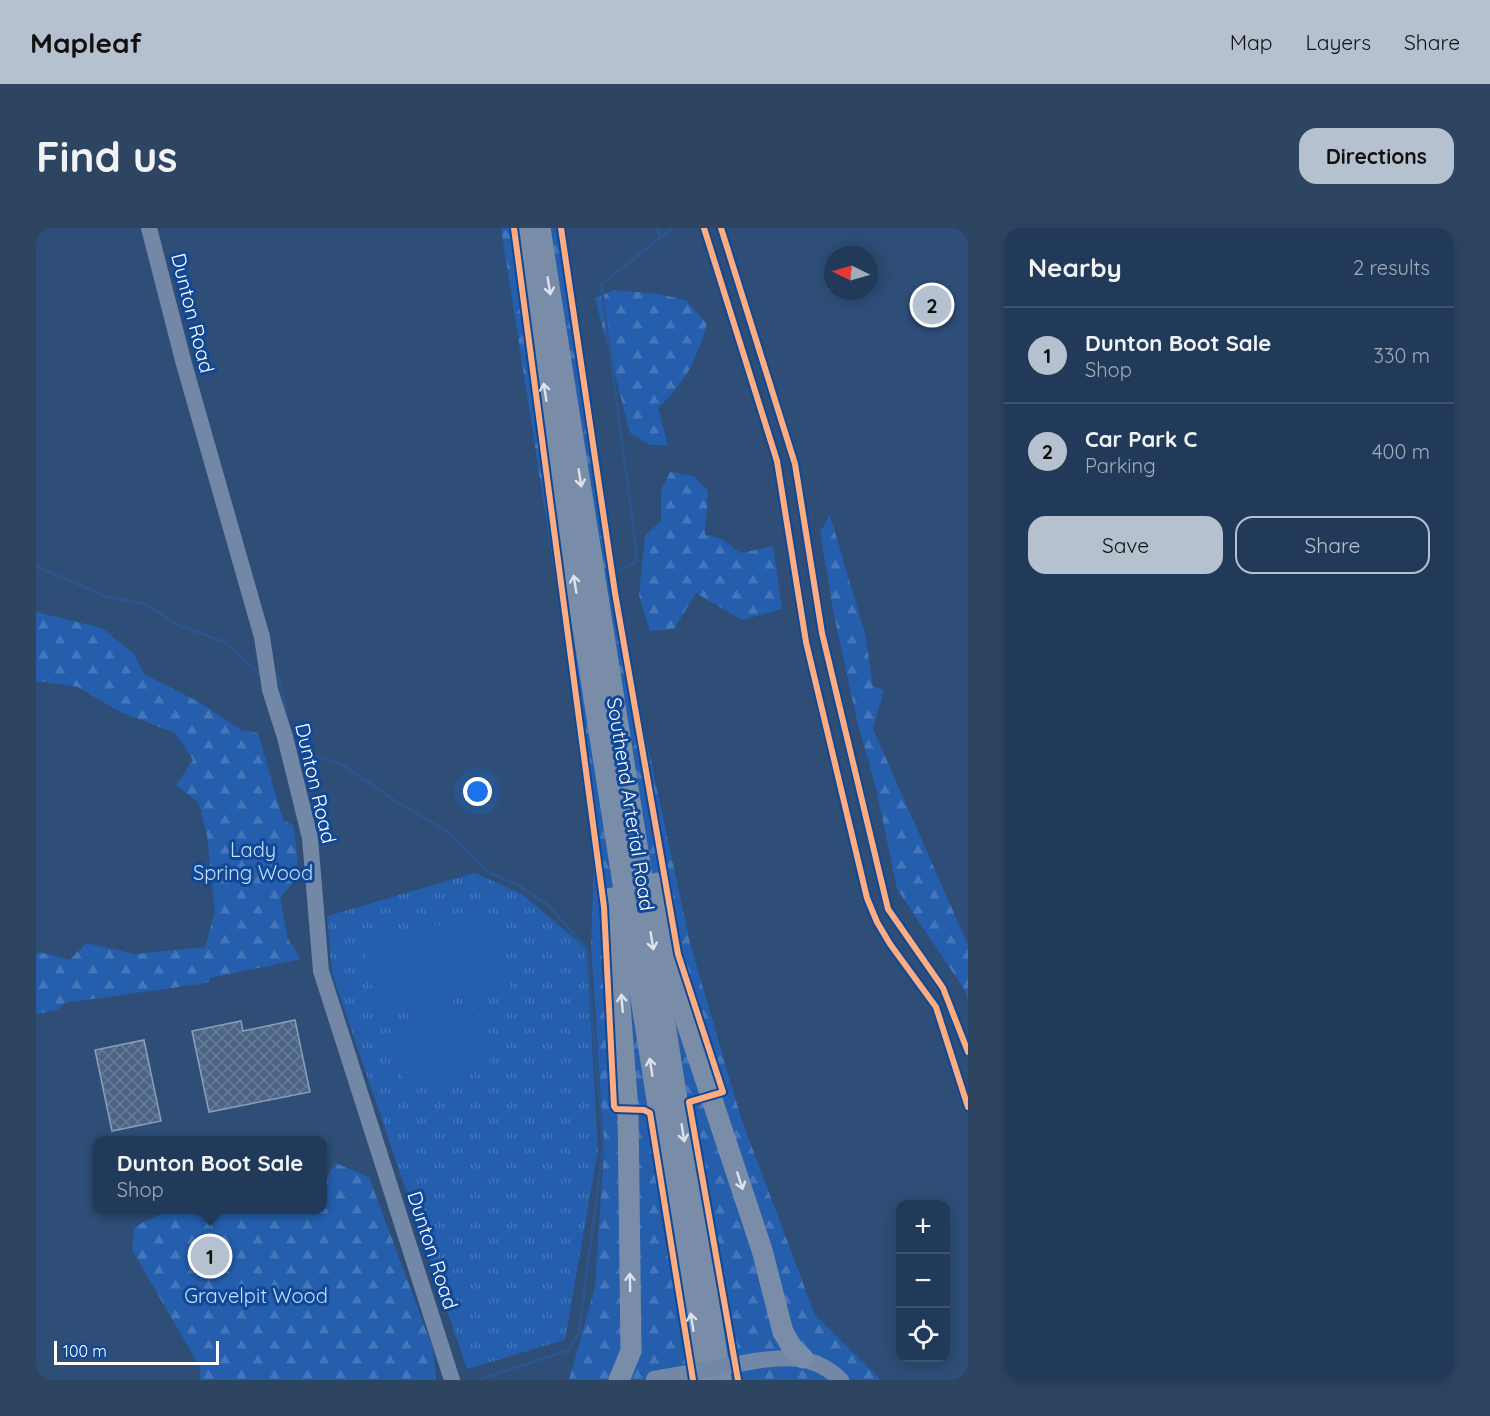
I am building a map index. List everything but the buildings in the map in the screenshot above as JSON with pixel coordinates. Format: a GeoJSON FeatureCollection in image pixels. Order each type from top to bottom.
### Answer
{"type":"FeatureCollection","features":[{"type":"Feature","properties":{"kind":"highway","name":"Southend Arterial Road"},"geometry":{"type":"LineString","coordinates":[[520,228],[701,1380]]}},
{"type":"Feature","properties":{"kind":"highway","name":"Southend Arterial Road"},"geometry":{"type":"LineString","coordinates":[[540,228],[721,1380]]}},
{"type":"Feature","properties":{"kind":"highway"},"geometry":{"type":"LineString","coordinates":[[580,616],[609,865],[628,1110],[631,1351],[619,1380]]}},
{"type":"Feature","properties":{"kind":"highway"},"geometry":{"type":"LineString","coordinates":[[611,678],[686,1021],[762,1250],[783,1332],[803,1358]]}},
{"type":"Feature","properties":{"kind":"street","name":"Dunton Road"},"geometry":{"type":"LineString","coordinates":[[149,228],[184,364],[262,637],[270,690],[285,737],[310,838],[321,970],[452,1380]]}},
{"type":"Feature","properties":{"kind":"street"},"geometry":{"type":"LineString","coordinates":[[652,1380],[781,1357],[803,1358],[822,1364],[841,1380]]}},
{"type":"Feature","properties":{"kind":"green space"},"geometry":{"type":"Polygon","coordinates":[[[501,228],[565,228],[615,593],[690,943],[741,1118],[815,1315],[881,1380],[569,1380],[595,1287],[604,1150],[591,945],[595,832],[501,228]]]}},
{"type":"Feature","properties":{"kind":"green space"},"geometry":{"type":"Polygon","coordinates":[[[614,290],[658,294],[686,300],[707,324],[699,349],[689,369],[676,389],[658,408],[668,445],[650,445],[630,433],[595,298],[614,290]]]}},
{"type":"Feature","properties":{"kind":"green space"},"geometry":{"type":"Polygon","coordinates":[[[670,472],[694,476],[708,491],[705,535],[720,538],[741,553],[773,546],[782,609],[742,620],[696,593],[674,629],[650,631],[639,595],[645,535],[661,521],[661,490],[670,472]]]}},
{"type":"Feature","properties":{"kind":"green space"},"geometry":{"type":"Polygon","coordinates":[[[830,515],[865,634],[873,686],[884,690],[873,729],[968,945],[968,1000],[964,989],[897,889],[876,788],[857,721],[833,610],[820,532],[830,515]]]}},
{"type":"Feature","properties":{"kind":"green space","name":"Lady Spring Wood"},"geometry":{"type":"Polygon","coordinates":[[[36,612],[102,628],[134,654],[144,674],[201,703],[241,730],[258,733],[283,820],[294,826],[299,875],[280,898],[288,939],[301,959],[211,978],[207,983],[65,1003],[57,1010],[36,1014],[36,955],[39,952],[70,960],[86,943],[135,954],[205,947],[215,911],[207,836],[199,803],[176,785],[193,760],[175,733],[120,712],[78,687],[36,681],[36,612]]]}},
{"type":"Feature","properties":{"kind":"green space"},"geometry":{"type":"Polygon","coordinates":[[[475,873],[522,894],[587,949],[598,1150],[565,1340],[467,1369],[332,973],[327,916],[475,873]]]}},
{"type":"Feature","properties":{"kind":"green space"},"geometry":{"type":"Polygon","coordinates":[[[498,915],[510,989],[376,1011],[364,937],[498,915]]]}},
{"type":"Feature","properties":{"kind":"green space"},"geometry":{"type":"Polygon","coordinates":[[[477,1004],[491,1068],[405,1086],[392,1022],[477,1004]]]}},
{"type":"Feature","properties":{"kind":"green space","name":"Gravelpit Wood"},"geometry":{"type":"Polygon","coordinates":[[[335,1163],[369,1177],[433,1349],[436,1380],[200,1380],[200,1367],[132,1250],[134,1227],[161,1214],[327,1214],[327,1177],[335,1163]]]}},
{"type":"Feature","properties":{"kind":"waterway"},"geometry":{"type":"LineString","coordinates":[[658,228],[659,238]]}},
{"type":"Feature","properties":{"kind":"waterway"},"geometry":{"type":"LineString","coordinates":[[621,569],[635,563],[637,555],[601,285],[672,228]]}},
{"type":"Feature","properties":{"kind":"waterway"},"geometry":{"type":"LineString","coordinates":[[36,566],[107,597],[145,604],[178,625],[224,642],[259,673]]}},
{"type":"Feature","properties":{"kind":"waterway"},"geometry":{"type":"LineString","coordinates":[[273,673],[279,678],[287,717]]}},
{"type":"Feature","properties":{"kind":"waterway"},"geometry":{"type":"LineString","coordinates":[[295,746],[304,752],[343,765],[397,802],[447,831],[490,873],[518,885],[548,905],[587,949],[603,1147],[579,1333],[569,1350],[478,1380]]}},
{"type":"Feature","properties":{"kind":"cycle path"},"geometry":{"type":"LineString","coordinates":[[514,228],[604,907],[614,1106],[616,1109],[644,1110],[650,1113],[693,1380]]}},
{"type":"Feature","properties":{"kind":"cycle path"},"geometry":{"type":"LineString","coordinates":[[561,228],[615,593],[678,954],[723,1092],[689,1102],[738,1380]]}},
{"type":"Feature","properties":{"kind":"cycle path"},"geometry":{"type":"LineString","coordinates":[[704,228],[777,461],[806,642],[867,898],[890,944],[936,1007],[968,1107]]}},
{"type":"Feature","properties":{"kind":"cycle path"},"geometry":{"type":"LineString","coordinates":[[721,228],[795,464],[822,633],[888,909],[943,988],[968,1052]]}},
{"type":"Feature","properties":{"kind":"place","name":"Car Park C"},"geometry":{"type":"Point","coordinates":[932,305]}},
{"type":"Feature","properties":{"kind":"place","name":"Dunton Boot Sale"},"geometry":{"type":"Point","coordinates":[210,1256]}}]}
